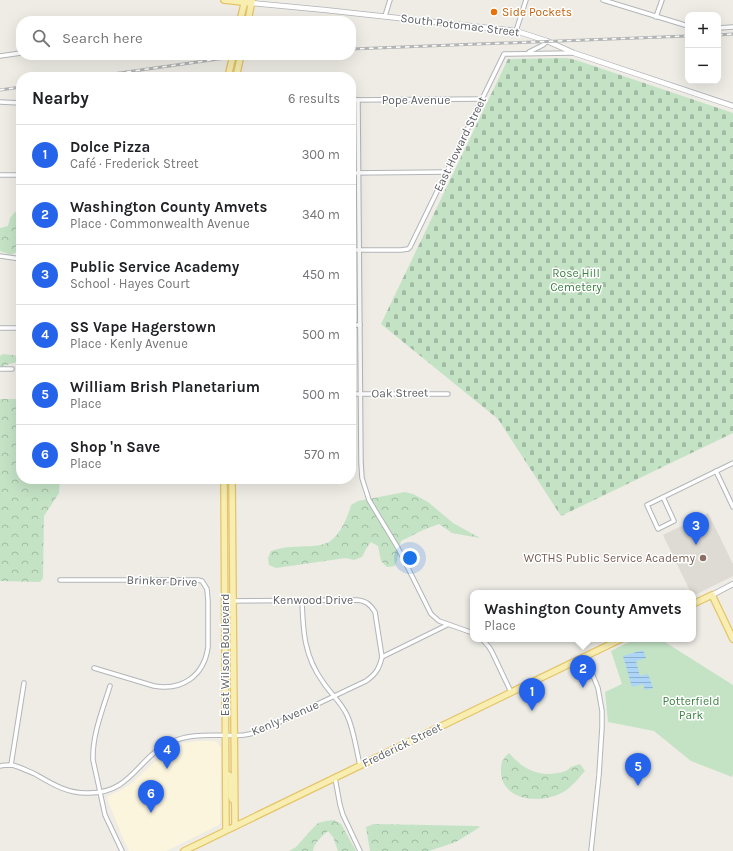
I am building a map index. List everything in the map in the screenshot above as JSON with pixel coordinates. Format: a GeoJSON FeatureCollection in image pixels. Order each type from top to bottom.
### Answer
{"type":"FeatureCollection","features":[{"type":"Feature","properties":{"kind":"main road","name":"South Potomac Street"},"geometry":{"type":"LineString","coordinates":[[224,0],[516,30],[574,53],[733,106]]}},
{"type":"Feature","properties":{"kind":"main road"},"geometry":{"type":"LineString","coordinates":[[241,16],[245,1]]}},
{"type":"Feature","properties":{"kind":"main road"},"geometry":{"type":"LineString","coordinates":[[249,16],[252,2]]}},
{"type":"Feature","properties":{"kind":"main road"},"geometry":{"type":"LineString","coordinates":[[229,72],[232,60]]}},
{"type":"Feature","properties":{"kind":"main road"},"geometry":{"type":"LineString","coordinates":[[237,72],[240,60]]}},
{"type":"Feature","properties":{"kind":"main road","name":"East Wilson Boulevard"},"geometry":{"type":"LineString","coordinates":[[224,484],[226,830]]}},
{"type":"Feature","properties":{"kind":"main road","name":"East Wilson Boulevard"},"geometry":{"type":"LineString","coordinates":[[232,484],[235,826]]}},
{"type":"Feature","properties":{"kind":"main road"},"geometry":{"type":"LineString","coordinates":[[696,603],[733,584]]}},
{"type":"Feature","properties":{"kind":"main road"},"geometry":{"type":"LineString","coordinates":[[712,595],[733,639]]}},
{"type":"Feature","properties":{"kind":"main road","name":"Frederick Street"},"geometry":{"type":"LineString","coordinates":[[184,851],[614,642]]}},
{"type":"Feature","properties":{"kind":"main road"},"geometry":{"type":"LineString","coordinates":[[226,774],[230,776],[231,796],[232,800],[235,801]]}},
{"type":"Feature","properties":{"kind":"street"},"geometry":{"type":"LineString","coordinates":[[385,16],[390,0]]}},
{"type":"Feature","properties":{"kind":"street"},"geometry":{"type":"LineString","coordinates":[[516,30],[526,0]]}},
{"type":"Feature","properties":{"kind":"street"},"geometry":{"type":"LineString","coordinates":[[603,0],[685,25]]}},
{"type":"Feature","properties":{"kind":"street"},"geometry":{"type":"LineString","coordinates":[[656,17],[662,0]]}},
{"type":"Feature","properties":{"kind":"street"},"geometry":{"type":"LineString","coordinates":[[721,28],[733,27]]}},
{"type":"Feature","properties":{"kind":"street","name":"East Howard Street"},"geometry":{"type":"LineString","coordinates":[[528,53],[547,42]]}},
{"type":"Feature","properties":{"kind":"street","name":"East Howard Street"},"geometry":{"type":"LineString","coordinates":[[359,250],[401,250],[408,249],[412,245],[502,56],[506,54],[528,53],[574,53]]}},
{"type":"Feature","properties":{"kind":"street"},"geometry":{"type":"LineString","coordinates":[[0,56],[16,54]]}},
{"type":"Feature","properties":{"kind":"street","name":"Pope Avenue"},"geometry":{"type":"LineString","coordinates":[[358,100],[482,99]]}},
{"type":"Feature","properties":{"kind":"street"},"geometry":{"type":"LineString","coordinates":[[358,100],[362,478],[366,492],[374,508],[398,548],[431,614],[439,621],[447,625],[470,632]]}},
{"type":"Feature","properties":{"kind":"street"},"geometry":{"type":"LineString","coordinates":[[0,102],[16,102]]}},
{"type":"Feature","properties":{"kind":"street"},"geometry":{"type":"LineString","coordinates":[[358,172],[447,172]]}},
{"type":"Feature","properties":{"kind":"street"},"geometry":{"type":"LineString","coordinates":[[0,175],[16,175]]}},
{"type":"Feature","properties":{"kind":"street"},"geometry":{"type":"LineString","coordinates":[[0,256],[16,258]]}},
{"type":"Feature","properties":{"kind":"street"},"geometry":{"type":"LineString","coordinates":[[0,328],[16,328]]}},
{"type":"Feature","properties":{"kind":"street"},"geometry":{"type":"LineString","coordinates":[[0,369],[12,369]]}},
{"type":"Feature","properties":{"kind":"street","name":"Oak Street"},"geometry":{"type":"LineString","coordinates":[[356,394],[448,394]]}},
{"type":"Feature","properties":{"kind":"street"},"geometry":{"type":"LineString","coordinates":[[663,497],[674,521],[658,529],[647,505],[663,497],[716,471],[733,463]]}},
{"type":"Feature","properties":{"kind":"street"},"geometry":{"type":"LineString","coordinates":[[716,471],[733,506]]}},
{"type":"Feature","properties":{"kind":"street","name":"Brinker Drive"},"geometry":{"type":"LineString","coordinates":[[60,580],[198,580],[202,581],[207,588],[207,654],[205,663],[194,677],[187,682],[178,686],[154,686],[94,668]]}},
{"type":"Feature","properties":{"kind":"street","name":"Kenwood Drive"},"geometry":{"type":"LineString","coordinates":[[225,600],[364,601],[372,607],[374,612],[382,657]]}},
{"type":"Feature","properties":{"kind":"street"},"geometry":{"type":"LineString","coordinates":[[302,600],[303,629],[308,652],[323,683],[342,707],[350,722],[360,765]]}},
{"type":"Feature","properties":{"kind":"street"},"geometry":{"type":"LineString","coordinates":[[382,657],[447,625]]}},
{"type":"Feature","properties":{"kind":"street"},"geometry":{"type":"LineString","coordinates":[[485,642],[492,652],[511,692]]}},
{"type":"Feature","properties":{"kind":"street"},"geometry":{"type":"LineString","coordinates":[[585,656],[595,678],[602,711],[599,775],[591,851]]}},
{"type":"Feature","properties":{"kind":"street","name":"Kenly Avenue"},"geometry":{"type":"LineString","coordinates":[[0,766],[11,765],[27,770],[62,789],[80,793],[100,793],[124,782],[162,747],[172,742],[186,737],[195,736],[234,736],[255,733],[265,730],[334,697],[373,676],[380,665],[382,657]]}},
{"type":"Feature","properties":{"kind":"street"},"geometry":{"type":"LineString","coordinates":[[11,765],[24,683]]}},
{"type":"Feature","properties":{"kind":"street"},"geometry":{"type":"LineString","coordinates":[[110,686],[100,718],[93,751],[93,760],[105,815],[122,851]]}},
{"type":"Feature","properties":{"kind":"street"},"geometry":{"type":"LineString","coordinates":[[335,778],[343,815],[360,851]]}},
{"type":"Feature","properties":{"kind":"shaded area"},"geometry":{"type":"Polygon","coordinates":[[[708,513],[733,564],[733,576],[696,594],[696,590],[690,590],[663,535],[708,513]]]}},
{"type":"Feature","properties":{"kind":"shaded area"},"geometry":{"type":"Polygon","coordinates":[[[200,741],[214,741],[218,743],[221,748],[220,823],[217,826],[166,851],[129,851],[107,799],[108,796],[132,783],[163,754],[176,745],[200,741]]]}},
{"type":"Feature","properties":{"kind":"green space","name":"Rose Hill Cemetery"},"geometry":{"type":"Polygon","coordinates":[[[566,58],[576,60],[733,113],[733,433],[561,516],[498,419],[381,324],[508,59],[566,58]]]}},
{"type":"Feature","properties":{"kind":"green space"},"geometry":{"type":"Polygon","coordinates":[[[16,212],[16,252],[11,255],[0,251],[0,228],[8,226],[10,218],[16,212]]]}},
{"type":"Feature","properties":{"kind":"green space"},"geometry":{"type":"Polygon","coordinates":[[[3,354],[16,355],[16,362],[0,367],[0,356],[3,354]]]}},
{"type":"Feature","properties":{"kind":"green space"},"geometry":{"type":"Polygon","coordinates":[[[0,399],[16,399],[16,484],[60,484],[59,493],[44,516],[43,578],[40,582],[0,581],[0,399]]]}},
{"type":"Feature","properties":{"kind":"green space"},"geometry":{"type":"Polygon","coordinates":[[[405,492],[413,494],[428,502],[453,523],[480,538],[452,533],[439,524],[401,541],[395,566],[387,567],[381,561],[378,546],[371,542],[362,557],[354,560],[346,558],[276,568],[269,565],[268,558],[271,551],[287,547],[310,546],[327,543],[339,532],[348,515],[351,505],[358,501],[405,492]]]}},
{"type":"Feature","properties":{"kind":"green space","name":"Potterfield Park"},"geometry":{"type":"Polygon","coordinates":[[[629,642],[665,642],[733,685],[732,777],[691,761],[654,731],[608,722],[605,692],[622,684],[611,651],[629,642]]]}},
{"type":"Feature","properties":{"kind":"green space"},"geometry":{"type":"Polygon","coordinates":[[[509,753],[525,767],[543,774],[560,773],[580,764],[585,771],[568,789],[556,795],[546,798],[524,798],[507,788],[502,780],[502,762],[509,753]]]}},
{"type":"Feature","properties":{"kind":"green space"},"geometry":{"type":"Polygon","coordinates":[[[334,820],[341,824],[356,851],[338,851],[333,837],[328,831],[317,842],[313,851],[289,851],[296,847],[318,823],[334,820]]]}},
{"type":"Feature","properties":{"kind":"green space"},"geometry":{"type":"Polygon","coordinates":[[[374,824],[480,827],[456,842],[429,851],[370,851],[366,827],[374,824]]]}},
{"type":"Feature","properties":{"kind":"water"},"geometry":{"type":"Polygon","coordinates":[[[643,650],[646,658],[636,661],[640,676],[648,674],[653,688],[645,690],[643,684],[632,687],[623,656],[643,650]]]}},
{"type":"Feature","properties":{"kind":"railway"},"geometry":{"type":"LineString","coordinates":[[721,35],[733,34]]}},
{"type":"Feature","properties":{"kind":"railway"},"geometry":{"type":"LineString","coordinates":[[356,49],[685,36]]}},
{"type":"Feature","properties":{"kind":"railway"},"geometry":{"type":"LineString","coordinates":[[126,72],[212,60]]}},
{"type":"Feature","properties":{"kind":"railway"},"geometry":{"type":"LineString","coordinates":[[0,90],[16,88]]}},
{"type":"Feature","properties":{"kind":"place","name":"Side Pockets"},"geometry":{"type":"Point","coordinates":[494,12]}},
{"type":"Feature","properties":{"kind":"place","name":"Public Service Academy"},"geometry":{"type":"Point","coordinates":[696,545]}},
{"type":"Feature","properties":{"kind":"place","name":"WCTHS Public Service Academy"},"geometry":{"type":"Point","coordinates":[703,558]}},
{"type":"Feature","properties":{"kind":"place","name":"Washington County Amvets"},"geometry":{"type":"Point","coordinates":[583,688]}},
{"type":"Feature","properties":{"kind":"place","name":"Dolce Pizza"},"geometry":{"type":"Point","coordinates":[532,711]}},
{"type":"Feature","properties":{"kind":"place","name":"SS Vape Hagerstown"},"geometry":{"type":"Point","coordinates":[167,769]}},
{"type":"Feature","properties":{"kind":"place","name":"William Brish Planetarium"},"geometry":{"type":"Point","coordinates":[638,786]}},
{"type":"Feature","properties":{"kind":"place","name":"Shop 'n Save"},"geometry":{"type":"Point","coordinates":[151,813]}}]}
